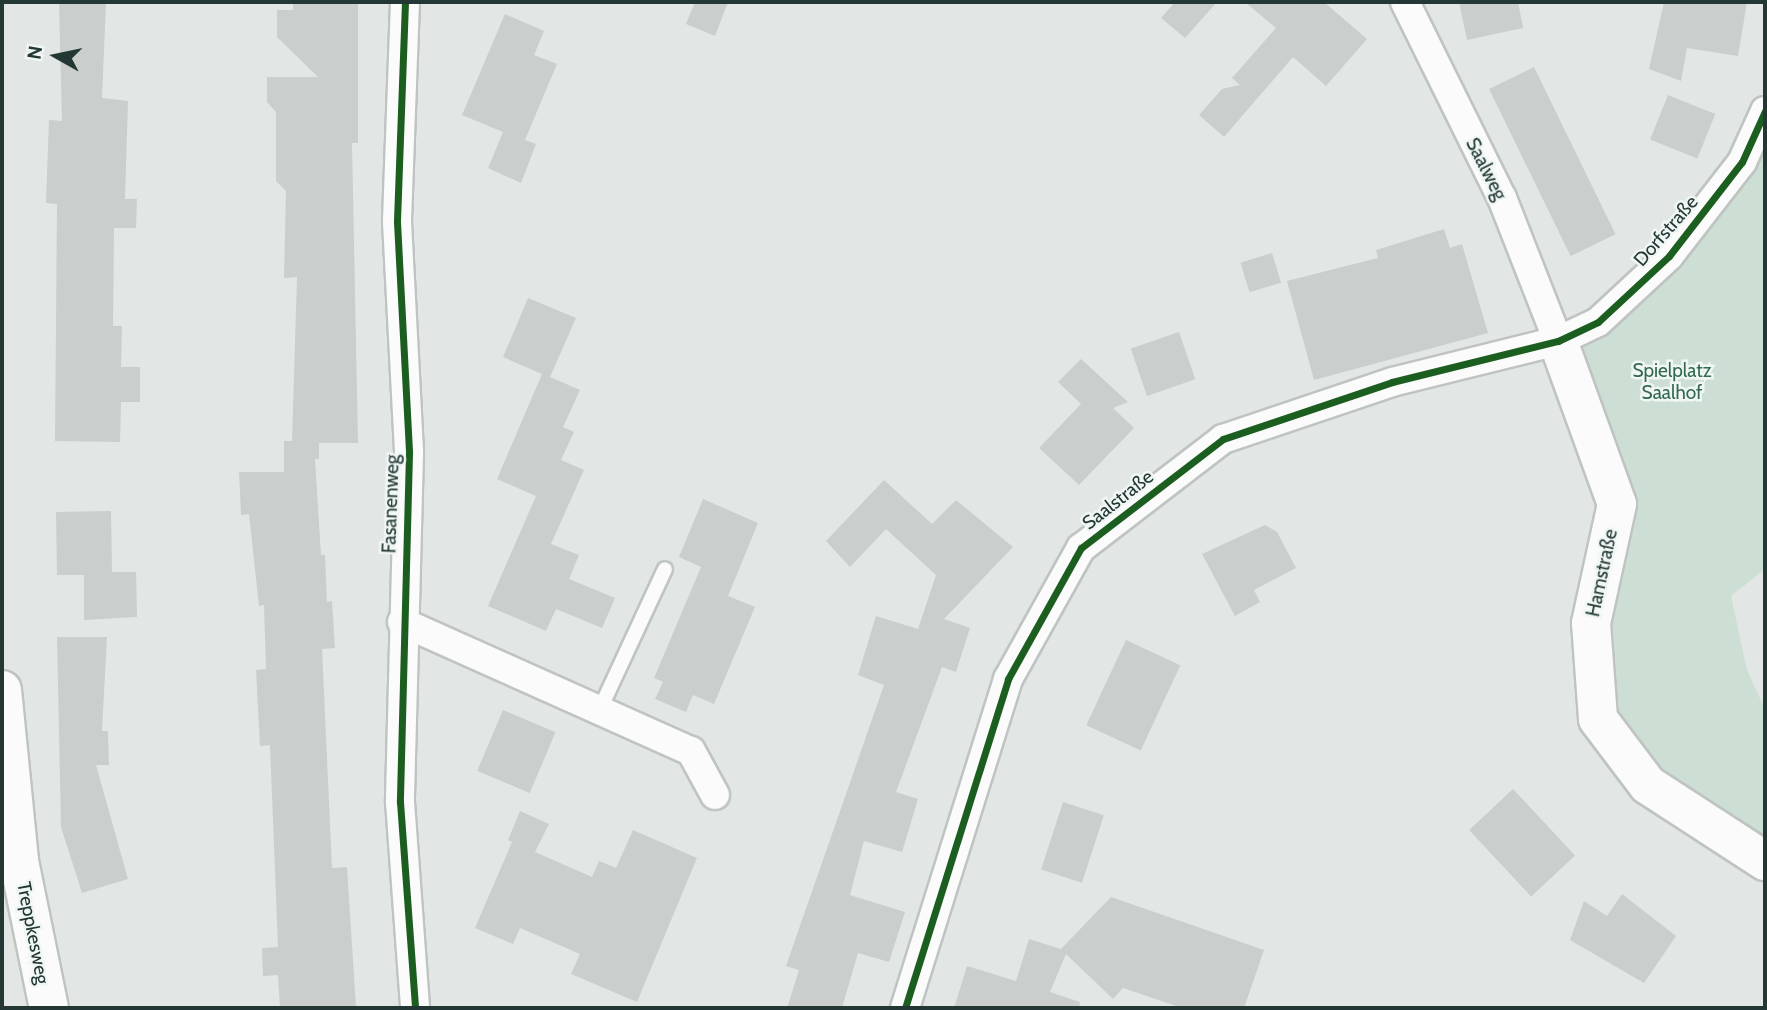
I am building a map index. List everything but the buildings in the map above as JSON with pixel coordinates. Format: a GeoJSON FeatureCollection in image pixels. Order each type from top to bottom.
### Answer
{"type":"FeatureCollection","features":[{"type":"Feature","properties":{"kind":"street","name":"Fasanenweg"},"geometry":{"type":"LineString","coordinates":[[405,2],[397,222],[409,453],[402,622],[400,802],[415,1008]]}},
{"type":"Feature","properties":{"kind":"street","name":"Saalweg"},"geometry":{"type":"LineString","coordinates":[[1405,2],[1502,198],[1558,341]]}},
{"type":"Feature","properties":{"kind":"street","name":"Dorfstraße"},"geometry":{"type":"LineString","coordinates":[[1558,341],[1598,321],[1669,256],[1742,162],[1765,111]]}},
{"type":"Feature","properties":{"kind":"street","name":"Hamstraße"},"geometry":{"type":"LineString","coordinates":[[1558,341],[1617,504],[1591,623],[1598,719],[1648,785],[1765,861]]}},
{"type":"Feature","properties":{"kind":"street","name":"Saalstraße"},"geometry":{"type":"LineString","coordinates":[[905,1008],[1008,679],[1081,548],[1223,439],[1392,382],[1558,341]]}},
{"type":"Feature","properties":{"kind":"street"},"geometry":{"type":"LineString","coordinates":[[402,622],[691,751],[715,794]]}},
{"type":"Feature","properties":{"kind":"street","name":"Treppkesweg"},"geometry":{"type":"LineString","coordinates":[[2,690],[19,861],[49,1008]]}},
{"type":"Feature","properties":{"kind":"lane"},"geometry":{"type":"LineString","coordinates":[[600,709],[665,569]]}},
{"type":"Feature","properties":{"kind":"green space","name":"Spielplatz Saalhof"},"geometry":{"type":"Polygon","coordinates":[[[1765,111],[1765,569],[1731,596],[1747,670],[1765,709],[1765,861],[1598,719],[1617,504],[1558,341],[1669,256],[1765,111]]]}},
{"type":"Feature","properties":{"kind":"cycle path"},"geometry":{"type":"LineString","coordinates":[[405,2],[397,222],[409,453],[400,802],[415,1008]]}},
{"type":"Feature","properties":{"kind":"cycle path"},"geometry":{"type":"LineString","coordinates":[[905,1008],[1008,679],[1081,548],[1223,439],[1392,382],[1558,341],[1598,322],[1669,256],[1742,162],[1765,111]]}}]}
